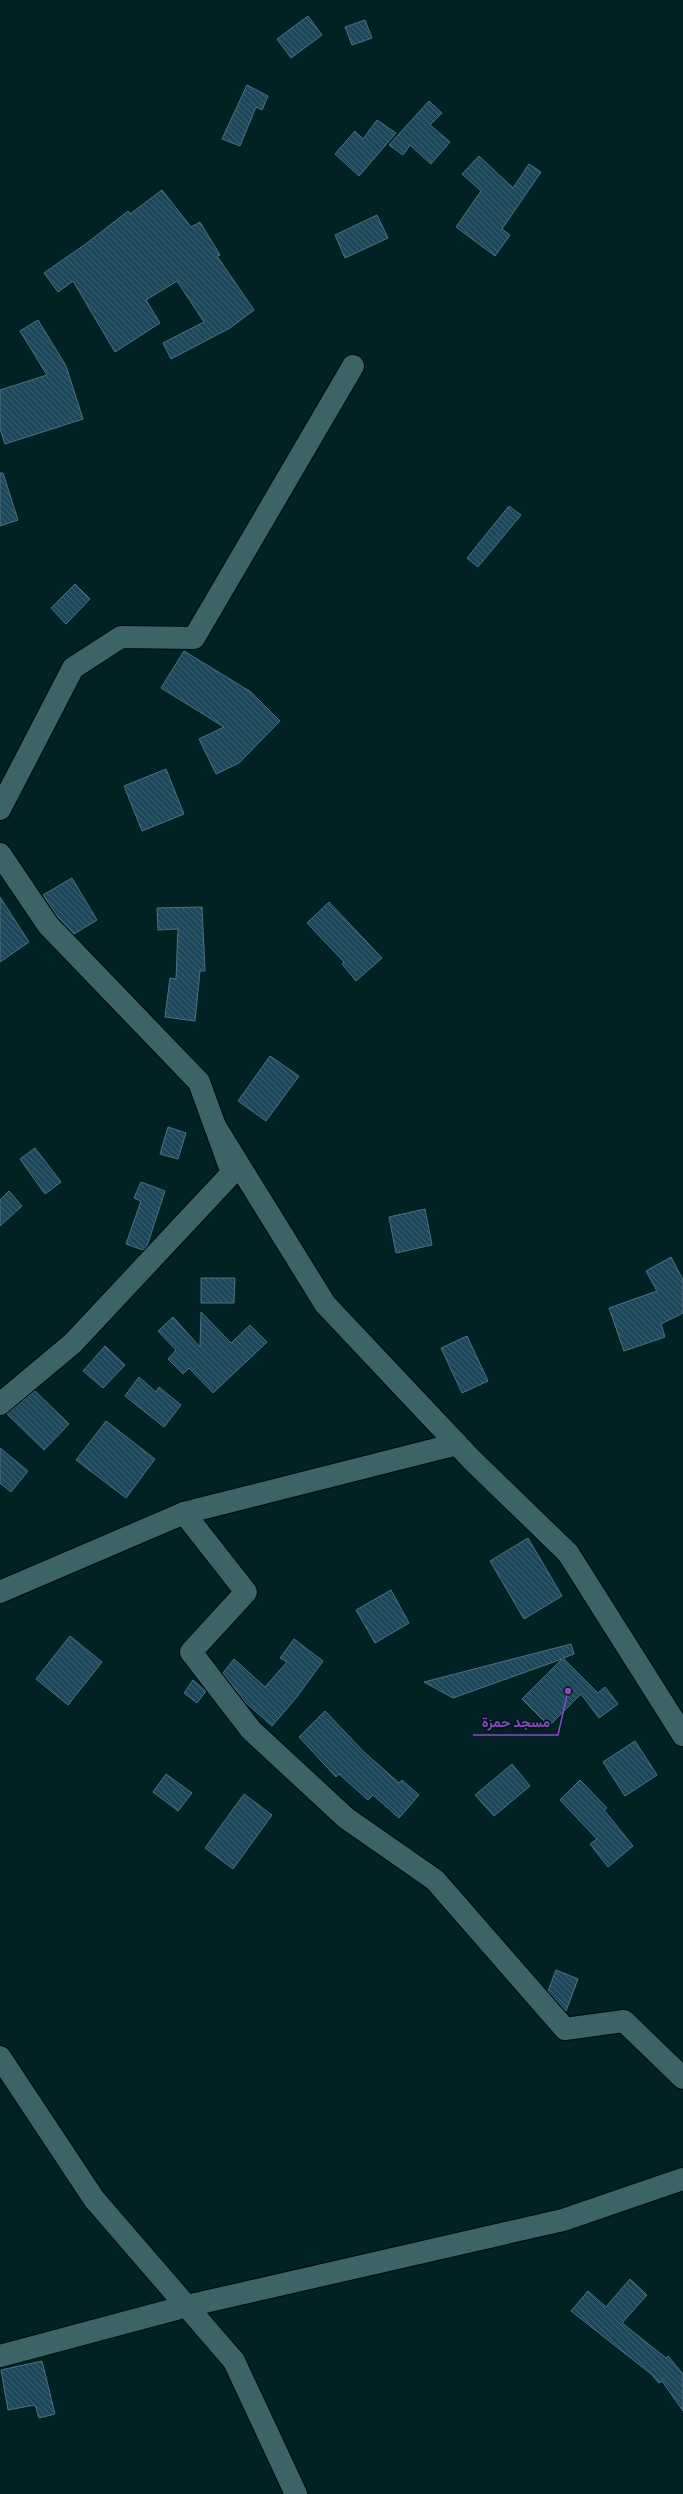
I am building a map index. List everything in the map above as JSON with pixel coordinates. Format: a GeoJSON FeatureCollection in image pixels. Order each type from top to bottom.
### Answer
{"type":"FeatureCollection","features":[{"type":"Feature","properties":{"kind":"street"},"geometry":{"type":"LineString","coordinates":[[0,809],[73,668],[121,637],[194,638],[353,366]]}},
{"type":"Feature","properties":{"kind":"street"},"geometry":{"type":"LineString","coordinates":[[0,854],[48,925],[199,1082],[232,1173],[73,1343],[0,1404]]}},
{"type":"Feature","properties":{"kind":"street"},"geometry":{"type":"LineString","coordinates":[[215,1126],[325,1304],[457,1444],[568,1553],[683,1735]]}},
{"type":"Feature","properties":{"kind":"street"},"geometry":{"type":"LineString","coordinates":[[0,1592],[184,1513],[457,1444]]}},
{"type":"Feature","properties":{"kind":"street"},"geometry":{"type":"LineString","coordinates":[[184,1513],[246,1592],[191,1652],[251,1730],[346,1818],[435,1880],[565,2029],[624,2021],[683,2078]]}},
{"type":"Feature","properties":{"kind":"street"},"geometry":{"type":"LineString","coordinates":[[0,2057],[94,2199],[234,2361],[296,2494]]}},
{"type":"Feature","properties":{"kind":"street"},"geometry":{"type":"LineString","coordinates":[[0,2356],[187,2306],[563,2220],[683,2179]]}},
{"type":"Feature","properties":{"kind":"building"},"geometry":{"type":"Polygon","coordinates":[[[308,16],[322,35],[291,58],[277,39],[308,16]]]}},
{"type":"Feature","properties":{"kind":"building"},"geometry":{"type":"Polygon","coordinates":[[[365,20],[372,38],[352,45],[345,27],[365,20]]]}},
{"type":"Feature","properties":{"kind":"building"},"geometry":{"type":"Polygon","coordinates":[[[247,85],[268,96],[262,110],[256,107],[240,146],[222,139],[247,85]]]}},
{"type":"Feature","properties":{"kind":"building"},"geometry":{"type":"Polygon","coordinates":[[[429,101],[442,113],[430,125],[450,142],[431,164],[410,145],[403,155],[389,145],[429,101]]]}},
{"type":"Feature","properties":{"kind":"building"},"geometry":{"type":"Polygon","coordinates":[[[377,120],[396,133],[359,176],[335,154],[355,131],[363,139],[377,120]]]}},
{"type":"Feature","properties":{"kind":"building"},"geometry":{"type":"Polygon","coordinates":[[[479,156],[513,188],[529,164],[541,172],[502,229],[510,235],[495,256],[456,227],[481,191],[462,174],[479,156]]]}},
{"type":"Feature","properties":{"kind":"building"},"geometry":{"type":"Polygon","coordinates":[[[162,190],[191,227],[200,222],[220,255],[217,256],[254,310],[230,328],[171,359],[163,343],[204,322],[177,281],[146,300],[160,323],[115,352],[73,281],[58,292],[44,273],[87,243],[128,211],[130,214],[162,190]]]}},
{"type":"Feature","properties":{"kind":"building"},"geometry":{"type":"Polygon","coordinates":[[[377,215],[388,238],[345,258],[335,235],[377,215]]]}},
{"type":"Feature","properties":{"kind":"building"},"geometry":{"type":"Polygon","coordinates":[[[38,320],[66,366],[83,419],[5,444],[0,429],[0,390],[47,375],[20,331],[38,320]]]}},
{"type":"Feature","properties":{"kind":"building"},"geometry":{"type":"Polygon","coordinates":[[[0,473],[3,473],[18,520],[0,526],[0,473]]]}},
{"type":"Feature","properties":{"kind":"building"},"geometry":{"type":"Polygon","coordinates":[[[509,506],[521,515],[478,567],[467,558],[509,506]]]}},
{"type":"Feature","properties":{"kind":"building"},"geometry":{"type":"Polygon","coordinates":[[[75,584],[90,599],[66,624],[51,608],[75,584]]]}},
{"type":"Feature","properties":{"kind":"building"},"geometry":{"type":"Polygon","coordinates":[[[184,651],[251,692],[280,721],[239,763],[216,774],[199,739],[224,727],[161,688],[184,651]]]}},
{"type":"Feature","properties":{"kind":"building"},"geometry":{"type":"Polygon","coordinates":[[[166,769],[184,814],[142,831],[124,786],[166,769]]]}},
{"type":"Feature","properties":{"kind":"building"},"geometry":{"type":"Polygon","coordinates":[[[72,878],[97,920],[74,934],[58,917],[43,895],[72,878]]]}},
{"type":"Feature","properties":{"kind":"building"},"geometry":{"type":"Polygon","coordinates":[[[0,897],[29,942],[0,962],[0,897]]]}},
{"type":"Feature","properties":{"kind":"building"},"geometry":{"type":"Polygon","coordinates":[[[329,902],[382,958],[356,981],[342,964],[344,962],[307,923],[329,902]]]}},
{"type":"Feature","properties":{"kind":"building"},"geometry":{"type":"Polygon","coordinates":[[[202,907],[205,971],[200,971],[195,1021],[165,1017],[170,978],[176,979],[178,929],[158,930],[157,908],[202,907]]]}},
{"type":"Feature","properties":{"kind":"building"},"geometry":{"type":"Polygon","coordinates":[[[270,1056],[299,1076],[266,1121],[238,1101],[270,1056]]]}},
{"type":"Feature","properties":{"kind":"building"},"geometry":{"type":"Polygon","coordinates":[[[168,1127],[186,1133],[178,1159],[160,1154],[168,1127]]]}},
{"type":"Feature","properties":{"kind":"building"},"geometry":{"type":"Polygon","coordinates":[[[35,1148],[61,1182],[45,1194],[20,1159],[35,1148]]]}},
{"type":"Feature","properties":{"kind":"building"},"geometry":{"type":"Polygon","coordinates":[[[141,1182],[165,1191],[147,1246],[143,1250],[126,1244],[141,1201],[134,1198],[141,1182]]]}},
{"type":"Feature","properties":{"kind":"building"},"geometry":{"type":"Polygon","coordinates":[[[9,1191],[22,1206],[0,1226],[0,1200],[9,1191]]]}},
{"type":"Feature","properties":{"kind":"building"},"geometry":{"type":"Polygon","coordinates":[[[425,1209],[432,1245],[396,1253],[389,1217],[425,1209]]]}},
{"type":"Feature","properties":{"kind":"building"},"geometry":{"type":"Polygon","coordinates":[[[671,1257],[683,1280],[683,1313],[661,1324],[665,1337],[624,1351],[609,1308],[657,1291],[646,1271],[671,1257]]]}},
{"type":"Feature","properties":{"kind":"building"},"geometry":{"type":"Polygon","coordinates":[[[201,1278],[235,1278],[234,1303],[201,1303],[201,1278]]]}},
{"type":"Feature","properties":{"kind":"building"},"geometry":{"type":"Polygon","coordinates":[[[201,1312],[231,1343],[250,1325],[267,1342],[213,1393],[189,1368],[183,1374],[168,1359],[176,1350],[158,1331],[173,1317],[200,1347],[201,1312]]]}},
{"type":"Feature","properties":{"kind":"building"},"geometry":{"type":"Polygon","coordinates":[[[467,1336],[488,1381],[462,1393],[441,1348],[467,1336]]]}},
{"type":"Feature","properties":{"kind":"building"},"geometry":{"type":"Polygon","coordinates":[[[105,1346],[125,1365],[103,1388],[83,1371],[105,1346]]]}},
{"type":"Feature","properties":{"kind":"building"},"geometry":{"type":"Polygon","coordinates":[[[139,1377],[156,1392],[159,1387],[181,1405],[164,1427],[125,1396],[139,1377]]]}},
{"type":"Feature","properties":{"kind":"building"},"geometry":{"type":"Polygon","coordinates":[[[35,1391],[69,1424],[44,1450],[7,1414],[35,1391]]]}},
{"type":"Feature","properties":{"kind":"building"},"geometry":{"type":"Polygon","coordinates":[[[106,1421],[155,1459],[126,1498],[76,1460],[106,1421]]]}},
{"type":"Feature","properties":{"kind":"building"},"geometry":{"type":"Polygon","coordinates":[[[0,1448],[28,1471],[11,1492],[0,1483],[0,1448]]]}},
{"type":"Feature","properties":{"kind":"building"},"geometry":{"type":"Polygon","coordinates":[[[528,1538],[562,1596],[524,1619],[490,1561],[528,1538]]]}},
{"type":"Feature","properties":{"kind":"building"},"geometry":{"type":"Polygon","coordinates":[[[391,1590],[409,1623],[375,1643],[356,1610],[391,1590]]]}},
{"type":"Feature","properties":{"kind":"building"},"geometry":{"type":"Polygon","coordinates":[[[70,1636],[102,1662],[68,1705],[36,1679],[70,1636]]]}},
{"type":"Feature","properties":{"kind":"building"},"geometry":{"type":"Polygon","coordinates":[[[294,1639],[323,1661],[296,1698],[272,1726],[246,1703],[223,1673],[234,1659],[265,1687],[287,1662],[280,1658],[294,1639]]]}},
{"type":"Feature","properties":{"kind":"building"},"geometry":{"type":"Polygon","coordinates":[[[571,1644],[574,1654],[563,1658],[598,1693],[605,1687],[618,1704],[599,1718],[581,1694],[549,1726],[522,1699],[562,1659],[453,1698],[424,1682],[571,1644]]]}},
{"type":"Feature","properties":{"kind":"building"},"geometry":{"type":"Polygon","coordinates":[[[193,1680],[206,1691],[197,1703],[184,1693],[193,1680]]]}},
{"type":"Feature","properties":{"kind":"building"},"geometry":{"type":"Polygon","coordinates":[[[325,1711],[364,1752],[399,1783],[402,1780],[419,1795],[399,1818],[373,1795],[368,1800],[339,1774],[336,1777],[299,1737],[325,1711]]]}},
{"type":"Feature","properties":{"kind":"building"},"geometry":{"type":"Polygon","coordinates":[[[635,1741],[657,1775],[625,1796],[603,1762],[635,1741]]]}},
{"type":"Feature","properties":{"kind":"building"},"geometry":{"type":"Polygon","coordinates":[[[512,1764],[530,1786],[494,1816],[475,1795],[512,1764]]]}},
{"type":"Feature","properties":{"kind":"building"},"geometry":{"type":"Polygon","coordinates":[[[166,1774],[192,1793],[178,1811],[153,1792],[166,1774]]]}},
{"type":"Feature","properties":{"kind":"building"},"geometry":{"type":"Polygon","coordinates":[[[580,1780],[607,1808],[604,1810],[633,1846],[608,1867],[590,1844],[597,1839],[560,1800],[580,1780]]]}},
{"type":"Feature","properties":{"kind":"building"},"geometry":{"type":"Polygon","coordinates":[[[244,1794],[272,1815],[233,1869],[205,1848],[244,1794]]]}},
{"type":"Feature","properties":{"kind":"building"},"geometry":{"type":"Polygon","coordinates":[[[556,1970],[578,1979],[566,2011],[548,1991],[556,1970]]]}},
{"type":"Feature","properties":{"kind":"building"},"geometry":{"type":"Polygon","coordinates":[[[630,2279],[647,2295],[622,2323],[666,2358],[668,2356],[683,2374],[683,2411],[662,2381],[659,2383],[651,2374],[571,2311],[588,2291],[606,2307],[630,2279]]]}},
{"type":"Feature","properties":{"kind":"building"},"geometry":{"type":"Polygon","coordinates":[[[42,2361],[55,2414],[39,2418],[35,2405],[8,2410],[1,2370],[42,2361]]]}},
{"type":"Feature","properties":{"kind":"place","name":"مسجد حمزة"},"geometry":{"type":"Point","coordinates":[568,1691]}}]}
